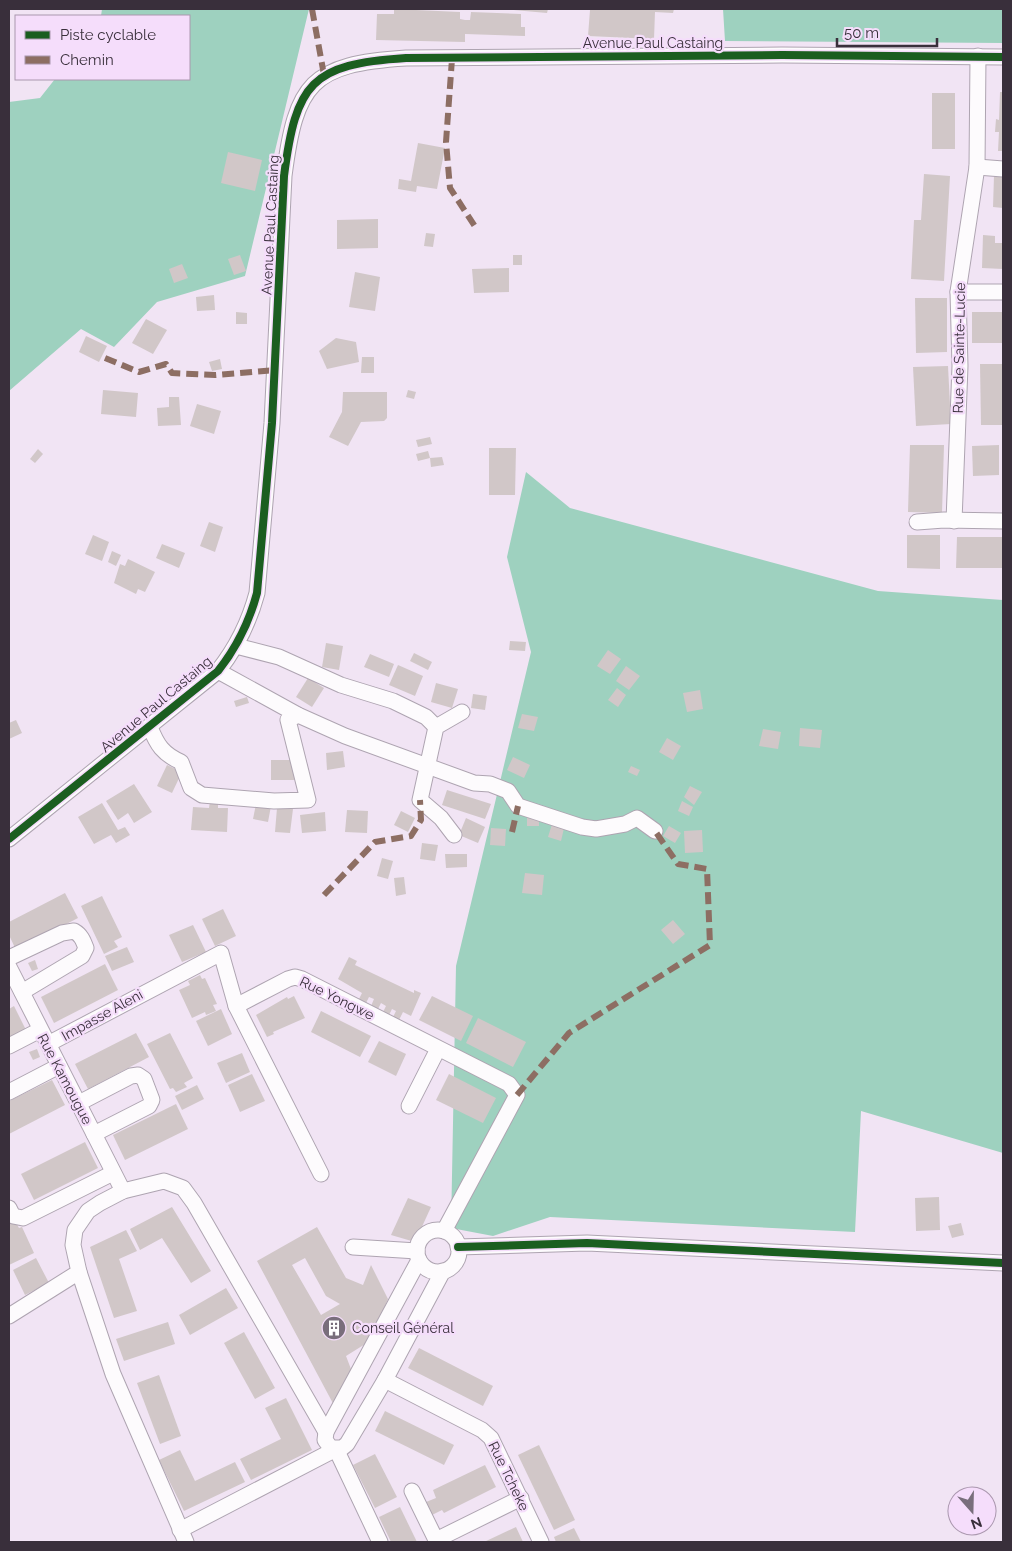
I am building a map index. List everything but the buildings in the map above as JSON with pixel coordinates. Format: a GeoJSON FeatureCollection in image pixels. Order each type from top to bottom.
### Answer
{"type":"FeatureCollection","features":[{"type":"Feature","properties":{"kind":"street","name":"Avenue Paul Castaing"},"geometry":{"type":"LineString","coordinates":[[9,839],[218,671],[236,646],[250,617],[258,593],[272,423],[284,176],[287,151],[295,112],[303,96],[324,74],[357,62],[406,58],[782,55],[1003,57]]}},
{"type":"Feature","properties":{"kind":"street","name":"Rue de Sainte-Lucie"},"geometry":{"type":"LineString","coordinates":[[954,521],[960,366],[958,292],[977,168],[978,56]]}},
{"type":"Feature","properties":{"kind":"street"},"geometry":{"type":"LineString","coordinates":[[977,168],[1003,169]]}},
{"type":"Feature","properties":{"kind":"street"},"geometry":{"type":"LineString","coordinates":[[958,292],[1003,292]]}},
{"type":"Feature","properties":{"kind":"street"},"geometry":{"type":"LineString","coordinates":[[917,522],[1003,521]]}},
{"type":"Feature","properties":{"kind":"street"},"geometry":{"type":"LineString","coordinates":[[236,646],[279,657],[341,685],[393,701],[426,717],[436,726]]}},
{"type":"Feature","properties":{"kind":"street"},"geometry":{"type":"LineString","coordinates":[[218,671],[298,715],[345,736],[429,765],[474,783],[490,784],[508,791],[518,806],[596,830],[625,824],[637,818],[655,831]]}},
{"type":"Feature","properties":{"kind":"street"},"geometry":{"type":"LineString","coordinates":[[436,726],[462,712]]}},
{"type":"Feature","properties":{"kind":"street"},"geometry":{"type":"LineString","coordinates":[[150,727],[157,746],[166,755],[181,762],[191,788],[202,795],[274,801],[308,800],[288,720],[298,715]]}},
{"type":"Feature","properties":{"kind":"street"},"geometry":{"type":"LineString","coordinates":[[436,726],[420,800],[441,818],[454,835]]}},
{"type":"Feature","properties":{"kind":"street"},"geometry":{"type":"LineString","coordinates":[[9,958],[62,933],[74,931],[80,934],[84,942],[86,948],[82,956],[22,992]]}},
{"type":"Feature","properties":{"kind":"street","name":"Impasse Aleni"},"geometry":{"type":"LineString","coordinates":[[48,1044],[221,953],[236,1006]]}},
{"type":"Feature","properties":{"kind":"street","name":"Rue Kamougue"},"geometry":{"type":"LineString","coordinates":[[10,974],[22,992],[123,1191]]}},
{"type":"Feature","properties":{"kind":"street","name":"Rue Yongwe"},"geometry":{"type":"LineString","coordinates":[[236,1006],[295,977],[310,982],[509,1084],[516,1095],[444,1231]]}},
{"type":"Feature","properties":{"kind":"street"},"geometry":{"type":"LineString","coordinates":[[236,1006],[321,1174]]}},
{"type":"Feature","properties":{"kind":"street"},"geometry":{"type":"LineString","coordinates":[[9,1046],[40,1030]]}},
{"type":"Feature","properties":{"kind":"street"},"geometry":{"type":"LineString","coordinates":[[409,1106],[438,1049]]}},
{"type":"Feature","properties":{"kind":"street"},"geometry":{"type":"LineString","coordinates":[[9,1092],[59,1066]]}},
{"type":"Feature","properties":{"kind":"street"},"geometry":{"type":"LineString","coordinates":[[79,1104],[131,1076],[138,1075],[144,1079],[152,1100],[149,1106],[94,1134]]}},
{"type":"Feature","properties":{"kind":"street"},"geometry":{"type":"LineString","coordinates":[[10,1210],[15,1217],[23,1218],[113,1173]]}},
{"type":"Feature","properties":{"kind":"street"},"geometry":{"type":"LineString","coordinates":[[326,1432],[188,1194],[177,1185],[164,1181],[123,1191],[100,1202],[80,1220],[75,1230],[73,1245],[79,1272],[112,1374],[183,1536],[336,1450],[347,1444],[385,1380],[443,1271],[456,1262],[458,1248],[454,1237],[444,1231],[431,1231],[421,1239],[418,1256],[326,1432],[325,1440],[327,1445],[336,1450],[380,1542]]}},
{"type":"Feature","properties":{"kind":"street"},"geometry":{"type":"LineString","coordinates":[[458,1248],[588,1243],[1003,1263]]}},
{"type":"Feature","properties":{"kind":"street"},"geometry":{"type":"LineString","coordinates":[[352,1247],[418,1256],[430,1270],[443,1271]]}},
{"type":"Feature","properties":{"kind":"street"},"geometry":{"type":"LineString","coordinates":[[9,1316],[79,1272]]}},
{"type":"Feature","properties":{"kind":"street","name":"Rue Tcheke"},"geometry":{"type":"LineString","coordinates":[[385,1380],[482,1430],[491,1438],[541,1542]]}},
{"type":"Feature","properties":{"kind":"street"},"geometry":{"type":"LineString","coordinates":[[412,1491],[437,1541],[521,1498]]}},
{"type":"Feature","properties":{"kind":"green space"},"geometry":{"type":"Polygon","coordinates":[[[102,9],[309,9],[245,276],[157,302],[114,347],[81,329],[9,391],[9,102],[40,98],[54,80],[190,80],[190,15],[101,15],[102,9]]]}},
{"type":"Feature","properties":{"kind":"green space"},"geometry":{"type":"Polygon","coordinates":[[[723,9],[1003,9],[1003,43],[725,41],[723,9]]]}},
{"type":"Feature","properties":{"kind":"green space"},"geometry":{"type":"Polygon","coordinates":[[[526,472],[570,508],[878,591],[1003,600],[1003,1153],[861,1111],[855,1232],[550,1217],[493,1236],[451,1228],[456,966],[531,652],[507,557],[526,472]]]}},
{"type":"Feature","properties":{"kind":"marked path"},"geometry":{"type":"LineString","coordinates":[[312,9],[324,75]]}},
{"type":"Feature","properties":{"kind":"marked path"},"geometry":{"type":"LineString","coordinates":[[452,59],[446,142],[450,188],[476,228]]}},
{"type":"Feature","properties":{"kind":"marked path"},"geometry":{"type":"LineString","coordinates":[[105,358],[139,372],[166,364],[172,373],[215,375],[275,370]]}},
{"type":"Feature","properties":{"kind":"marked path"},"geometry":{"type":"LineString","coordinates":[[324,895],[375,842],[411,836],[421,820],[420,800]]}},
{"type":"Feature","properties":{"kind":"marked path"},"geometry":{"type":"LineString","coordinates":[[512,832],[518,806]]}},
{"type":"Feature","properties":{"kind":"marked path"},"geometry":{"type":"LineString","coordinates":[[517,1095],[569,1033],[710,945],[707,869],[678,864],[655,831]]}},
{"type":"Feature","properties":{"kind":"cycle path"},"geometry":{"type":"LineString","coordinates":[[9,839],[218,671],[237,644],[246,625],[257,593],[272,423],[284,176],[295,119],[303,99],[314,84],[329,73],[349,66],[406,58],[782,55],[1003,57]]}},
{"type":"Feature","properties":{"kind":"cycle path"},"geometry":{"type":"LineString","coordinates":[[458,1247],[587,1243],[1003,1263]]}},
{"type":"Feature","properties":{"kind":"place","name":"Conseil Général"},"geometry":{"type":"Point","coordinates":[334,1328]}}]}
